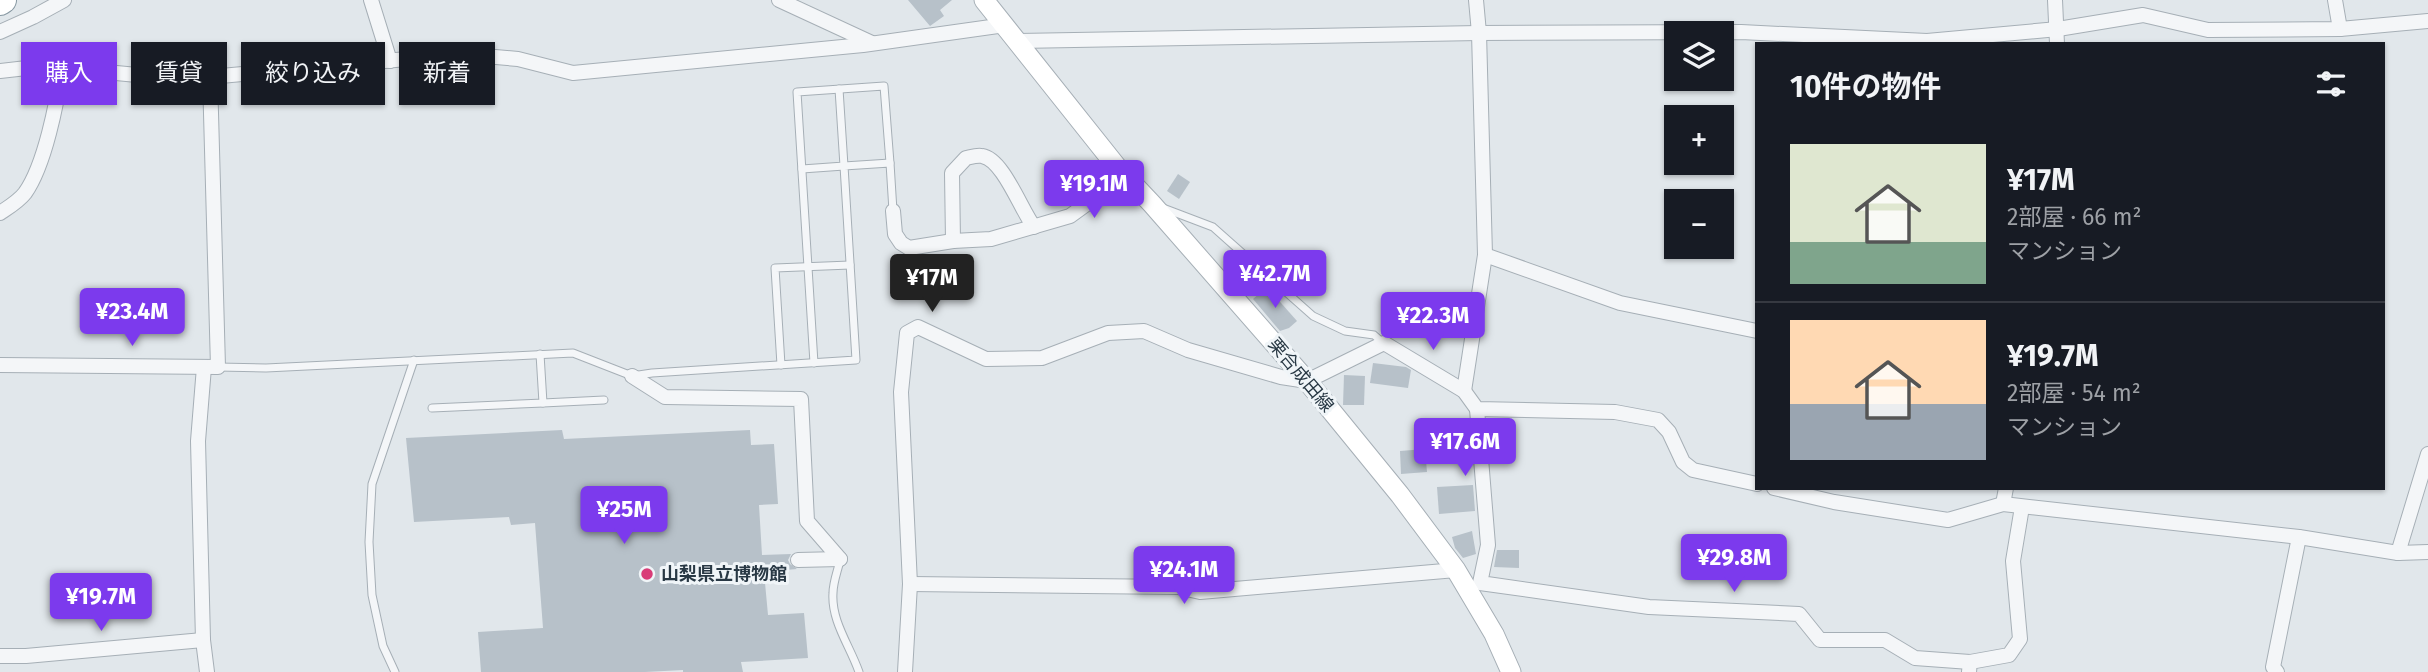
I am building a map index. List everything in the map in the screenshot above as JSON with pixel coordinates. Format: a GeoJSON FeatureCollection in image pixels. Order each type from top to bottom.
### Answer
{"type":"FeatureCollection","features":[{"type":"Feature","properties":{"kind":"main road","name":"栗合成田線"},"geometry":{"type":"LineString","coordinates":[[984,0],[1117,167],[1307,381],[1467,578],[1511,672]]}},
{"type":"Feature","properties":{"kind":"street"},"geometry":{"type":"LineString","coordinates":[[0,32],[64,0]]}},
{"type":"Feature","properties":{"kind":"street"},"geometry":{"type":"LineString","coordinates":[[371,0],[390,61]]}},
{"type":"Feature","properties":{"kind":"street"},"geometry":{"type":"LineString","coordinates":[[779,0],[874,43]]}},
{"type":"Feature","properties":{"kind":"street"},"geometry":{"type":"LineString","coordinates":[[1464,391],[1485,255],[1476,0]]}},
{"type":"Feature","properties":{"kind":"street"},"geometry":{"type":"LineString","coordinates":[[2055,0],[2057,36]]}},
{"type":"Feature","properties":{"kind":"street"},"geometry":{"type":"LineString","coordinates":[[2335,0],[2340,29]]}},
{"type":"Feature","properties":{"kind":"street"},"geometry":{"type":"LineString","coordinates":[[227,75],[461,54],[519,59],[573,73],[874,43],[1012,33],[1741,32],[1927,41],[2057,36],[2144,15],[2208,30],[2340,29],[2428,21]]}},
{"type":"Feature","properties":{"kind":"street"},"geometry":{"type":"LineString","coordinates":[[0,71],[21,69]]}},
{"type":"Feature","properties":{"kind":"street"},"geometry":{"type":"LineString","coordinates":[[0,213],[23,196],[31,183],[54,105]]}},
{"type":"Feature","properties":{"kind":"street"},"geometry":{"type":"LineString","coordinates":[[207,672],[203,640],[198,441],[211,367],[210,105]]}},
{"type":"Feature","properties":{"kind":"street"},"geometry":{"type":"LineString","coordinates":[[953,241],[952,173],[965,158],[981,156],[991,160],[1000,169],[1034,227]]}},
{"type":"Feature","properties":{"kind":"street"},"geometry":{"type":"LineString","coordinates":[[893,211],[895,234],[901,243],[909,247],[991,239],[1070,216],[1104,192],[1117,167]]}},
{"type":"Feature","properties":{"kind":"street"},"geometry":{"type":"LineString","coordinates":[[1485,255],[1620,303],[1755,331]]}},
{"type":"Feature","properties":{"kind":"street"},"geometry":{"type":"LineString","coordinates":[[905,672],[910,584],[901,392],[907,333],[918,327],[986,359],[1042,358],[1108,333],[1144,331],[1188,350],[1281,377],[1307,381],[1384,343],[1464,391],[1476,409],[1488,545],[1467,578]]}},
{"type":"Feature","properties":{"kind":"street"},"geometry":{"type":"LineString","coordinates":[[0,365],[211,367]]}},
{"type":"Feature","properties":{"kind":"street"},"geometry":{"type":"LineString","coordinates":[[632,376],[665,397],[801,399],[807,521],[841,559]]}},
{"type":"Feature","properties":{"kind":"street"},"geometry":{"type":"LineString","coordinates":[[1476,409],[1615,412],[1658,420],[1669,432],[1683,462],[1693,470],[1755,484]]}},
{"type":"Feature","properties":{"kind":"street"},"geometry":{"type":"LineString","coordinates":[[2398,553],[2428,454]]}},
{"type":"Feature","properties":{"kind":"street"},"geometry":{"type":"LineString","coordinates":[[1783,490],[1834,502],[1948,520],[2003,503],[2299,537],[2398,553],[2428,552]]}},
{"type":"Feature","properties":{"kind":"street"},"geometry":{"type":"LineString","coordinates":[[2003,503],[2006,490]]}},
{"type":"Feature","properties":{"kind":"street"},"geometry":{"type":"LineString","coordinates":[[910,584],[1178,587],[1199,592],[1467,578],[1649,607],[1799,614],[1819,640],[1885,640],[1915,658],[1970,667],[2009,655],[2020,639],[2012,561],[2022,507]]}},
{"type":"Feature","properties":{"kind":"street"},"geometry":{"type":"LineString","coordinates":[[2277,672],[2273,667],[2299,537]]}},
{"type":"Feature","properties":{"kind":"street"},"geometry":{"type":"LineString","coordinates":[[798,560],[841,559]]}},
{"type":"Feature","properties":{"kind":"street"},"geometry":{"type":"LineString","coordinates":[[0,656],[203,640]]}},
{"type":"Feature","properties":{"kind":"lane"},"geometry":{"type":"LineString","coordinates":[[814,363],[797,92],[884,86],[893,211]]}},
{"type":"Feature","properties":{"kind":"lane"},"geometry":{"type":"LineString","coordinates":[[211,367],[266,368],[573,353],[632,376],[856,360],[839,89]]}},
{"type":"Feature","properties":{"kind":"lane"},"geometry":{"type":"LineString","coordinates":[[802,169],[890,163]]}},
{"type":"Feature","properties":{"kind":"lane"},"geometry":{"type":"LineString","coordinates":[[1152,204],[1213,226],[1313,316],[1345,331],[1374,335],[1384,343]]}},
{"type":"Feature","properties":{"kind":"lane"},"geometry":{"type":"LineString","coordinates":[[781,365],[775,268],[850,265]]}},
{"type":"Feature","properties":{"kind":"lane"},"geometry":{"type":"LineString","coordinates":[[540,354],[543,403]]}},
{"type":"Feature","properties":{"kind":"lane"},"geometry":{"type":"LineString","coordinates":[[395,672],[383,646],[372,595],[369,542],[372,484],[414,360]]}},
{"type":"Feature","properties":{"kind":"lane"},"geometry":{"type":"LineString","coordinates":[[432,408],[604,400]]}},
{"type":"Feature","properties":{"kind":"lane"},"geometry":{"type":"LineString","coordinates":[[841,559],[832,593],[836,622],[859,672]]}},
{"type":"Feature","properties":{"kind":"building"},"geometry":{"type":"Polygon","coordinates":[[[908,0],[952,0],[940,10],[944,16],[930,26],[908,0]]]}},
{"type":"Feature","properties":{"kind":"building"},"geometry":{"type":"Polygon","coordinates":[[[1178,174],[1190,182],[1179,199],[1167,191],[1178,174]]]}},
{"type":"Feature","properties":{"kind":"building"},"geometry":{"type":"Polygon","coordinates":[[[1267,287],[1297,321],[1289,328],[1280,331],[1253,299],[1267,287]]]}},
{"type":"Feature","properties":{"kind":"building"},"geometry":{"type":"Polygon","coordinates":[[[1373,363],[1411,370],[1408,388],[1370,383],[1373,363]]]}},
{"type":"Feature","properties":{"kind":"building"},"geometry":{"type":"Polygon","coordinates":[[[1344,375],[1365,376],[1364,405],[1343,405],[1344,375]]]}},
{"type":"Feature","properties":{"kind":"building"},"geometry":{"type":"Polygon","coordinates":[[[562,430],[564,439],[750,430],[751,445],[774,444],[778,504],[759,505],[762,555],[791,554],[788,560],[797,569],[764,572],[768,615],[804,613],[808,658],[741,662],[743,672],[481,672],[478,632],[543,628],[535,523],[511,525],[509,517],[414,522],[406,438],[562,430]]]}},
{"type":"Feature","properties":{"kind":"building"},"geometry":{"type":"Polygon","coordinates":[[[1425,449],[1427,472],[1401,474],[1400,451],[1425,449]]]}},
{"type":"Feature","properties":{"kind":"building"},"geometry":{"type":"Polygon","coordinates":[[[1473,485],[1475,511],[1439,514],[1437,487],[1473,485]]]}},
{"type":"Feature","properties":{"kind":"building"},"geometry":{"type":"Polygon","coordinates":[[[1472,531],[1476,554],[1463,558],[1455,548],[1452,537],[1472,531]]]}},
{"type":"Feature","properties":{"kind":"building"},"geometry":{"type":"Polygon","coordinates":[[[1497,550],[1519,550],[1519,568],[1494,567],[1497,550]]]}},
{"type":"Feature","properties":{"kind":"place","name":"山梨県立博物館"},"geometry":{"type":"Point","coordinates":[647,574]}}]}
